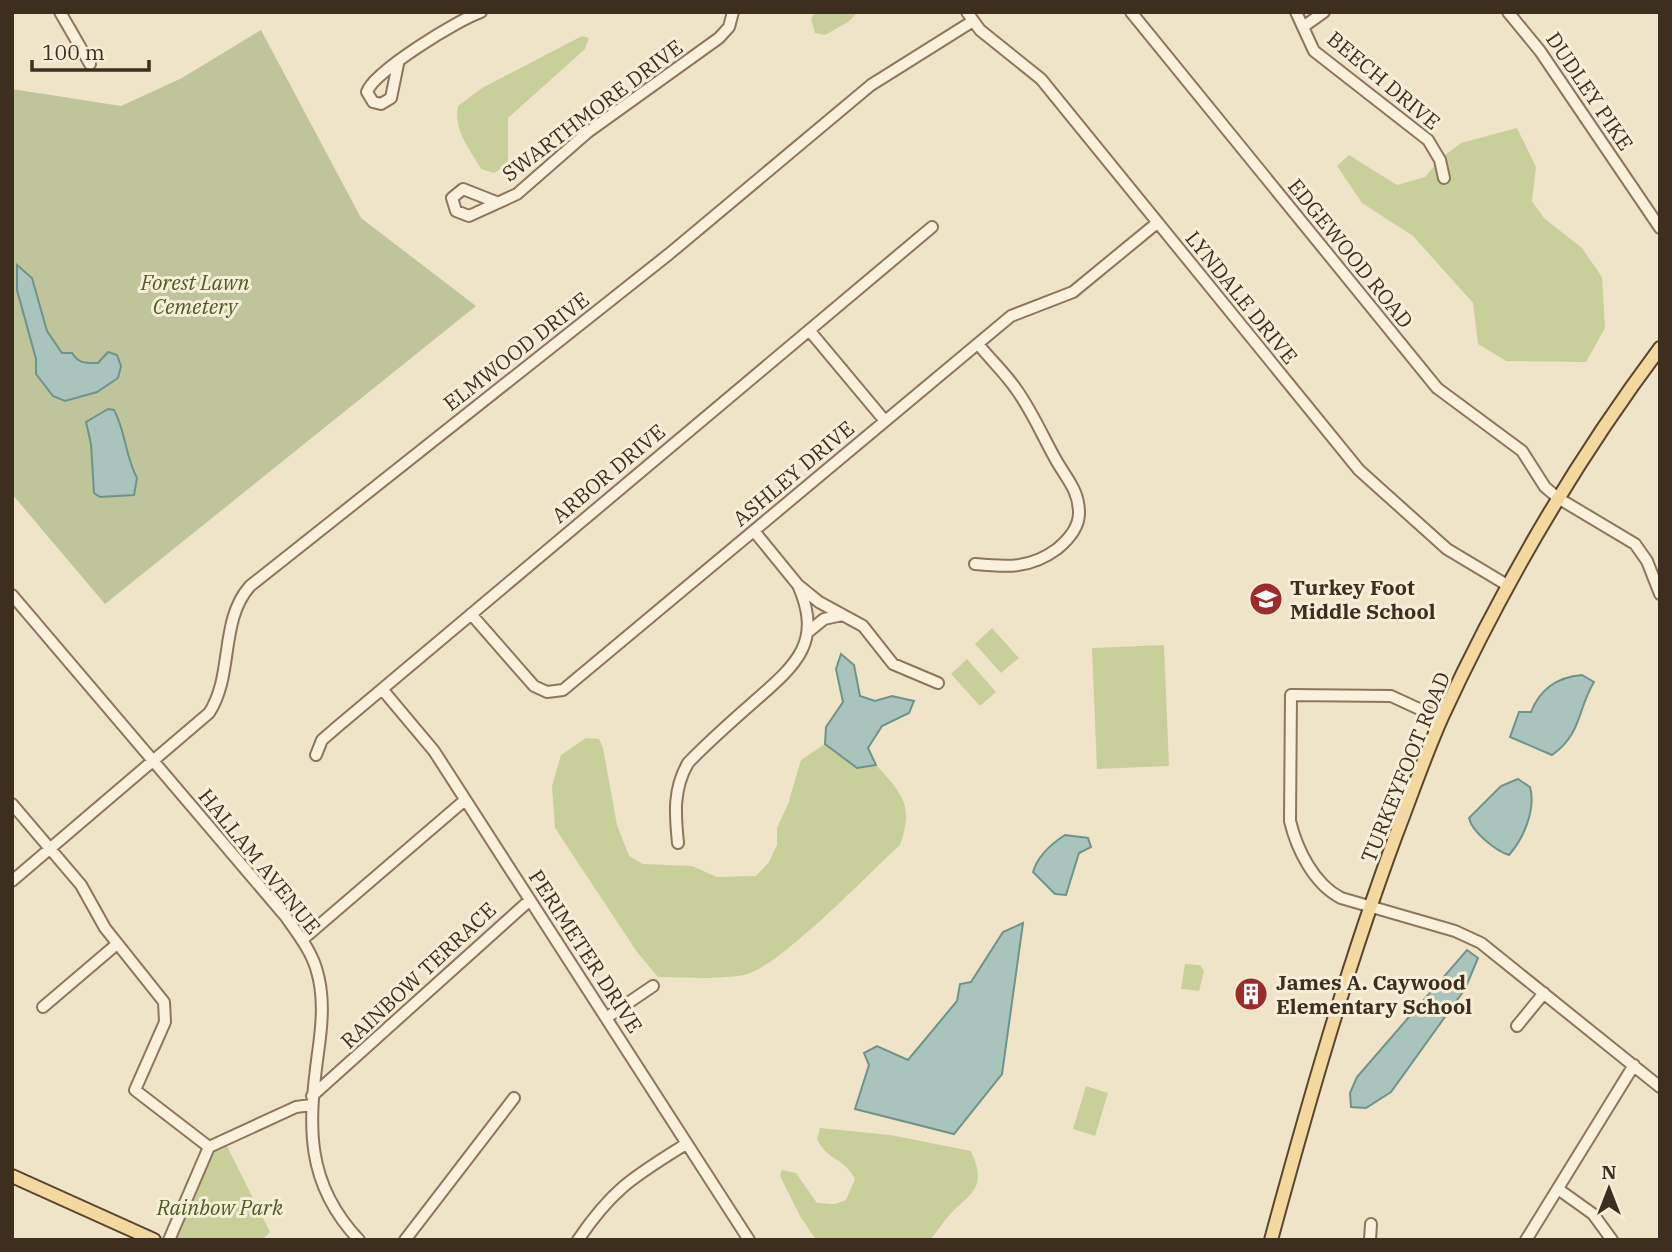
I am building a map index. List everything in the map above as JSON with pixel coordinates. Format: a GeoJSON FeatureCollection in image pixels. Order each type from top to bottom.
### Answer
{"type":"FeatureCollection","features":[{"type":"Feature","properties":{"kind":"main road","name":"TURKEYFOOT ROAD"},"geometry":{"type":"LineString","coordinates":[[1271,1240],[1370,905],[1441,719],[1507,586],[1558,498],[1621,401],[1660,348]]}},
{"type":"Feature","properties":{"kind":"main road"},"geometry":{"type":"LineString","coordinates":[[12,1175],[154,1240]]}},
{"type":"Feature","properties":{"kind":"street"},"geometry":{"type":"LineString","coordinates":[[60,12],[90,64]]}},
{"type":"Feature","properties":{"kind":"street"},"geometry":{"type":"LineString","coordinates":[[398,64],[443,30],[481,12]]}},
{"type":"Feature","properties":{"kind":"street","name":"SWARTHMORE DRIVE"},"geometry":{"type":"LineString","coordinates":[[496,202],[528,186],[588,132],[719,38],[729,27],[733,12]]}},
{"type":"Feature","properties":{"kind":"street","name":"EDGEWOOD ROAD"},"geometry":{"type":"LineString","coordinates":[[1130,12],[1437,388],[1451,401],[1522,450],[1545,487],[1558,498],[1635,544],[1647,561],[1660,594]]}},
{"type":"Feature","properties":{"kind":"street","name":"BEECH DRIVE"},"geometry":{"type":"LineString","coordinates":[[1296,12],[1314,51],[1428,140],[1440,160],[1444,178]]}},
{"type":"Feature","properties":{"kind":"street"},"geometry":{"type":"LineString","coordinates":[[1303,27],[1324,12]]}},
{"type":"Feature","properties":{"kind":"street","name":"DUDLEY PIKE"},"geometry":{"type":"LineString","coordinates":[[1508,12],[1540,51],[1660,228]]}},
{"type":"Feature","properties":{"kind":"street","name":"LYNDALE DRIVE"},"geometry":{"type":"LineString","coordinates":[[970,17],[1031,68],[1359,470],[1447,549],[1507,586]]}},
{"type":"Feature","properties":{"kind":"street","name":"ELMWOOD DRIVE"},"geometry":{"type":"LineString","coordinates":[[12,881],[204,719],[216,703],[235,612],[250,586],[670,254],[871,85],[970,17]]}},
{"type":"Feature","properties":{"kind":"street","name":"ASHLEY DRIVE"},"geometry":{"type":"LineString","coordinates":[[471,614],[534,686],[547,692],[559,693],[1018,312],[1056,301],[1073,292],[1157,223]]}},
{"type":"Feature","properties":{"kind":"street","name":"ARBOR DRIVE"},"geometry":{"type":"LineString","coordinates":[[316,755],[322,740],[932,227]]}},
{"type":"Feature","properties":{"kind":"street"},"geometry":{"type":"LineString","coordinates":[[808,330],[885,421]]}},
{"type":"Feature","properties":{"kind":"street"},"geometry":{"type":"LineString","coordinates":[[975,564],[1013,568],[1031,564],[1063,544],[1077,525],[1079,511],[1075,489],[1068,475],[1057,462],[1017,390],[978,344]]}},
{"type":"Feature","properties":{"kind":"street"},"geometry":{"type":"LineString","coordinates":[[754,531],[798,585],[867,630],[893,664],[939,683]]}},
{"type":"Feature","properties":{"kind":"street"},"geometry":{"type":"LineString","coordinates":[[678,843],[674,808],[680,781],[688,763],[789,671],[803,651],[809,612],[798,585]]}},
{"type":"Feature","properties":{"kind":"street","name":"HALLAM AVENUE"},"geometry":{"type":"LineString","coordinates":[[12,595],[302,940],[317,969],[322,993],[312,1101],[313,1150],[319,1175],[333,1206],[359,1240]]}},
{"type":"Feature","properties":{"kind":"street"},"geometry":{"type":"LineString","coordinates":[[808,632],[824,619],[842,615]]}},
{"type":"Feature","properties":{"kind":"street","name":"PERIMETER DRIVE"},"geometry":{"type":"LineString","coordinates":[[382,689],[434,751],[749,1240]]}},
{"type":"Feature","properties":{"kind":"street"},"geometry":{"type":"LineString","coordinates":[[1441,719],[1391,696],[1291,695],[1290,821],[1294,838],[1315,876],[1326,889],[1341,898],[1455,931],[1481,943],[1660,1087]]}},
{"type":"Feature","properties":{"kind":"street"},"geometry":{"type":"LineString","coordinates":[[302,940],[465,800]]}},
{"type":"Feature","properties":{"kind":"street"},"geometry":{"type":"LineString","coordinates":[[12,804],[80,885],[117,944],[161,995],[166,1012],[160,1035],[135,1090],[209,1147],[169,1240]]}},
{"type":"Feature","properties":{"kind":"street","name":"RAINBOW TERRACE"},"geometry":{"type":"LineString","coordinates":[[209,1147],[312,1101],[333,1078],[530,900]]}},
{"type":"Feature","properties":{"kind":"street"},"geometry":{"type":"LineString","coordinates":[[43,1007],[117,944]]}},
{"type":"Feature","properties":{"kind":"street"},"geometry":{"type":"LineString","coordinates":[[606,1018],[653,986]]}},
{"type":"Feature","properties":{"kind":"street"},"geometry":{"type":"LineString","coordinates":[[1517,1026],[1544,993]]}},
{"type":"Feature","properties":{"kind":"street"},"geometry":{"type":"LineString","coordinates":[[1526,1240],[1634,1065]]}},
{"type":"Feature","properties":{"kind":"street"},"geometry":{"type":"LineString","coordinates":[[316,1069],[333,1078]]}},
{"type":"Feature","properties":{"kind":"street"},"geometry":{"type":"LineString","coordinates":[[405,1240],[514,1098]]}},
{"type":"Feature","properties":{"kind":"street"},"geometry":{"type":"LineString","coordinates":[[578,1240],[617,1190],[686,1144]]}},
{"type":"Feature","properties":{"kind":"street"},"geometry":{"type":"LineString","coordinates":[[1558,1189],[1593,1214],[1612,1240]]}},
{"type":"Feature","properties":{"kind":"street"},"geometry":{"type":"LineString","coordinates":[[1370,1240],[1371,1224]]}},
{"type":"Feature","properties":{"kind":"green space"},"geometry":{"type":"Polygon","coordinates":[[[815,12],[858,12],[848,22],[825,35],[815,33],[811,19],[815,12]]]}},
{"type":"Feature","properties":{"kind":"green space","name":"Forest Lawn Cemetery"},"geometry":{"type":"Polygon","coordinates":[[[261,30],[361,218],[476,306],[105,604],[12,494],[12,89],[121,106],[182,78],[261,30]]]}},
{"type":"Feature","properties":{"kind":"green space"},"geometry":{"type":"Polygon","coordinates":[[[582,36],[589,38],[585,49],[508,118],[508,165],[494,173],[481,169],[460,131],[458,106],[482,88],[582,36]]]}},
{"type":"Feature","properties":{"kind":"green space"},"geometry":{"type":"Polygon","coordinates":[[[1517,128],[1536,167],[1532,201],[1544,218],[1582,248],[1602,277],[1605,328],[1586,362],[1506,361],[1478,344],[1473,303],[1413,236],[1362,203],[1337,166],[1349,155],[1397,185],[1425,177],[1441,158],[1461,143],[1517,128]]]}},
{"type":"Feature","properties":{"kind":"green space"},"geometry":{"type":"Polygon","coordinates":[[[992,628],[1019,658],[1001,673],[975,644],[992,628]]]}},
{"type":"Feature","properties":{"kind":"green space"},"geometry":{"type":"Polygon","coordinates":[[[1164,645],[1169,766],[1097,769],[1092,648],[1164,645]]]}},
{"type":"Feature","properties":{"kind":"green space"},"geometry":{"type":"Polygon","coordinates":[[[967,659],[996,692],[980,706],[951,674],[967,659]]]}},
{"type":"Feature","properties":{"kind":"green space"},"geometry":{"type":"Polygon","coordinates":[[[586,738],[599,739],[617,825],[629,856],[643,864],[692,866],[717,877],[756,876],[769,862],[777,845],[777,828],[788,804],[801,760],[825,744],[857,768],[876,765],[893,784],[906,810],[900,845],[801,938],[759,969],[744,975],[723,977],[658,977],[637,952],[555,828],[552,786],[561,755],[586,738]]]}},
{"type":"Feature","properties":{"kind":"green space"},"geometry":{"type":"Polygon","coordinates":[[[1185,964],[1200,965],[1204,971],[1199,991],[1181,989],[1185,964]]]}},
{"type":"Feature","properties":{"kind":"green space"},"geometry":{"type":"Polygon","coordinates":[[[1086,1086],[1108,1093],[1095,1136],[1073,1129],[1086,1086]]]}},
{"type":"Feature","properties":{"kind":"green space"},"geometry":{"type":"Polygon","coordinates":[[[820,1128],[891,1135],[971,1151],[977,1170],[977,1184],[930,1240],[816,1240],[800,1216],[780,1176],[782,1170],[796,1173],[817,1203],[835,1204],[846,1200],[855,1179],[846,1166],[821,1146],[817,1139],[820,1128]]]}},
{"type":"Feature","properties":{"kind":"green space","name":"Rainbow Park"},"geometry":{"type":"Polygon","coordinates":[[[224,1140],[270,1232],[262,1240],[169,1240],[209,1147],[224,1140]]]}},
{"type":"Feature","properties":{"kind":"water"},"geometry":{"type":"Polygon","coordinates":[[[17,265],[32,278],[47,331],[62,353],[72,353],[80,361],[90,363],[98,363],[108,352],[117,355],[121,366],[118,378],[97,392],[65,401],[53,396],[36,374],[36,359],[17,290],[17,265]]]}},
{"type":"Feature","properties":{"kind":"water"},"geometry":{"type":"Polygon","coordinates":[[[108,409],[114,410],[118,418],[137,478],[134,495],[100,497],[94,493],[91,444],[86,422],[108,409]]]}},
{"type":"Feature","properties":{"kind":"water"},"geometry":{"type":"Polygon","coordinates":[[[841,654],[854,665],[860,696],[875,701],[892,696],[914,701],[909,713],[882,726],[868,748],[876,765],[857,768],[825,744],[826,727],[843,702],[836,669],[841,654]]]}},
{"type":"Feature","properties":{"kind":"water"},"geometry":{"type":"Polygon","coordinates":[[[1582,675],[1594,682],[1574,730],[1562,747],[1552,755],[1510,737],[1519,712],[1531,712],[1539,697],[1551,686],[1565,678],[1582,675]]]}},
{"type":"Feature","properties":{"kind":"water"},"geometry":{"type":"Polygon","coordinates":[[[1518,779],[1530,787],[1530,814],[1524,832],[1509,855],[1485,840],[1469,818],[1501,786],[1518,779]]]}},
{"type":"Feature","properties":{"kind":"water"},"geometry":{"type":"Polygon","coordinates":[[[1065,835],[1088,838],[1091,847],[1079,853],[1066,895],[1055,894],[1033,872],[1038,860],[1065,835]]]}},
{"type":"Feature","properties":{"kind":"water"},"geometry":{"type":"Polygon","coordinates":[[[1023,923],[1002,1074],[954,1134],[855,1109],[869,1065],[864,1053],[877,1046],[908,1060],[957,1001],[960,984],[971,982],[1003,932],[1023,923]]]}},
{"type":"Feature","properties":{"kind":"water"},"geometry":{"type":"Polygon","coordinates":[[[1467,950],[1478,958],[1465,989],[1391,1092],[1366,1108],[1351,1107],[1350,1093],[1357,1077],[1467,950]]]}},
{"type":"Feature","properties":{"kind":"place","name":"Turkey Foot Middle School"},"geometry":{"type":"Point","coordinates":[1266,599]}},
{"type":"Feature","properties":{"kind":"place","name":"James A. Caywood Elementary School"},"geometry":{"type":"Point","coordinates":[1251,994]}}]}
